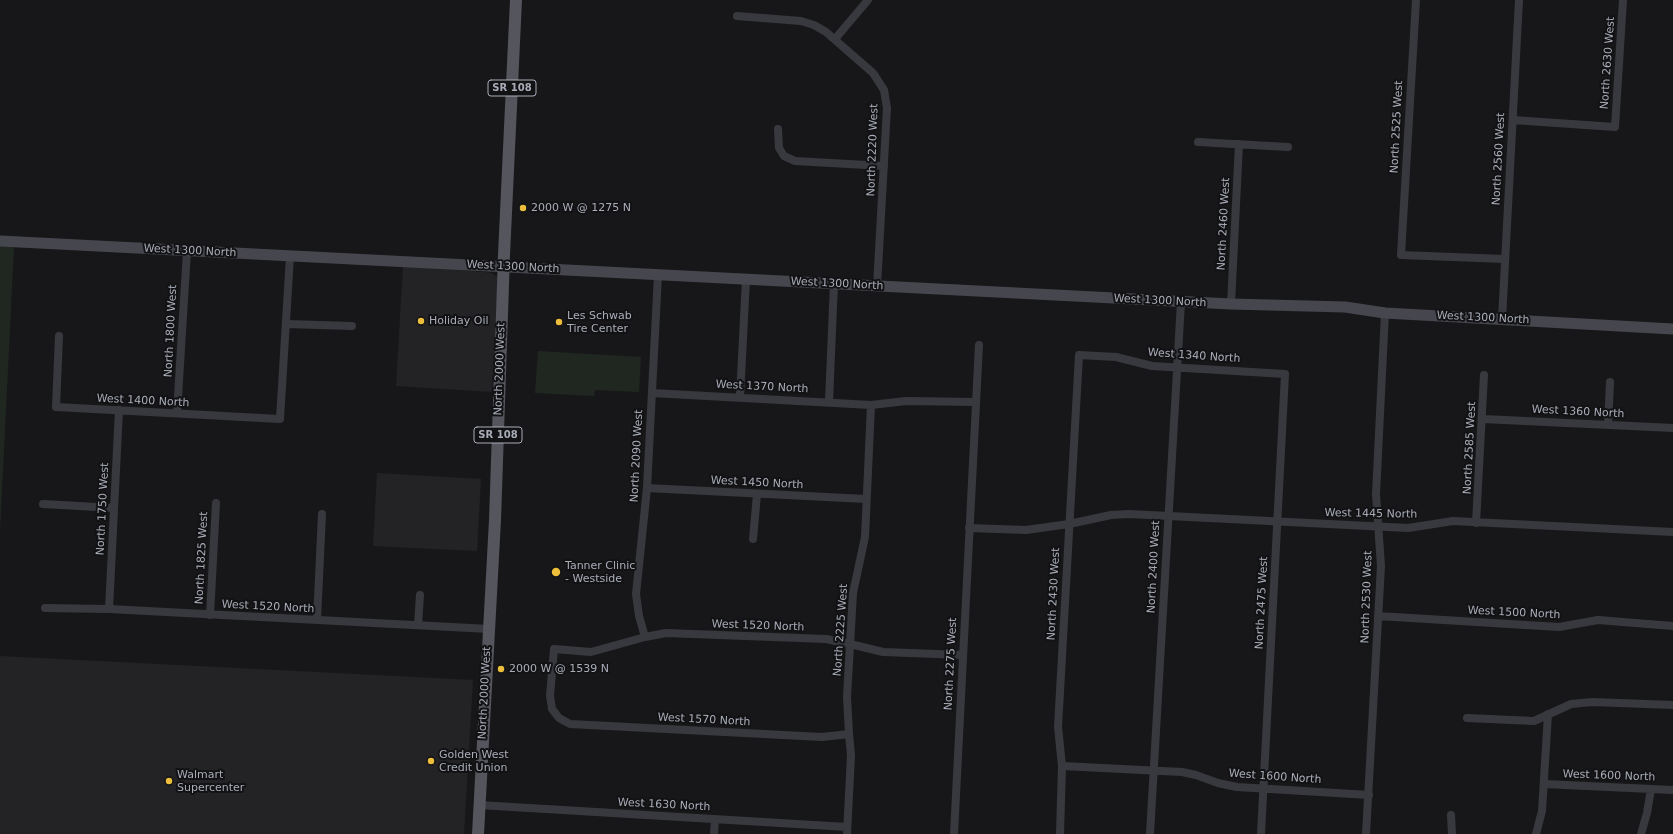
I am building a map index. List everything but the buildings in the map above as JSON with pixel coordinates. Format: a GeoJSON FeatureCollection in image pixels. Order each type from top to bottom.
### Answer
{"type":"FeatureCollection","features":[{"type":"Feature","properties":{"kind":"main road","name":"North 2000 West"},"geometry":{"type":"LineString","coordinates":[[478,834],[495,520],[504,267],[516,0]]}},
{"type":"Feature","properties":{"kind":"street"},"geometry":{"type":"LineString","coordinates":[[834,39],[868,0]]}},
{"type":"Feature","properties":{"kind":"street","name":"North 2525 West"},"geometry":{"type":"LineString","coordinates":[[1416,0],[1401,255],[1504,260]]}},
{"type":"Feature","properties":{"kind":"street","name":"North 2560 West"},"geometry":{"type":"LineString","coordinates":[[1502,319],[1519,0]]}},
{"type":"Feature","properties":{"kind":"street","name":"North 2630 West"},"geometry":{"type":"LineString","coordinates":[[1513,120],[1614,127],[1623,0]]}},
{"type":"Feature","properties":{"kind":"street","name":"North 2220 West"},"geometry":{"type":"LineString","coordinates":[[737,16],[801,21],[826,32],[873,73],[884,90],[887,108],[877,286]]}},
{"type":"Feature","properties":{"kind":"street"},"geometry":{"type":"LineString","coordinates":[[778,129],[780,148],[784,156],[795,161],[884,166]]}},
{"type":"Feature","properties":{"kind":"street"},"geometry":{"type":"LineString","coordinates":[[1198,142],[1288,147]]}},
{"type":"Feature","properties":{"kind":"street","name":"North 2460 West"},"geometry":{"type":"LineString","coordinates":[[1231,304],[1239,144]]}},
{"type":"Feature","properties":{"kind":"street","name":"West 1300 North"},"geometry":{"type":"LineString","coordinates":[[0,241],[1181,302],[1345,307],[1385,313],[1673,329]]}},
{"type":"Feature","properties":{"kind":"street","name":"North 1800 West"},"geometry":{"type":"LineString","coordinates":[[177,413],[187,251]]}},
{"type":"Feature","properties":{"kind":"street"},"geometry":{"type":"LineString","coordinates":[[290,256],[286,324],[352,326]]}},
{"type":"Feature","properties":{"kind":"street","name":"North 2090 West"},"geometry":{"type":"LineString","coordinates":[[644,637],[636,594],[647,488],[658,275]]}},
{"type":"Feature","properties":{"kind":"street"},"geometry":{"type":"LineString","coordinates":[[740,397],[746,279]]}},
{"type":"Feature","properties":{"kind":"street"},"geometry":{"type":"LineString","coordinates":[[829,401],[834,283]]}},
{"type":"Feature","properties":{"kind":"street","name":"North 2400 West"},"geometry":{"type":"LineString","coordinates":[[1150,834],[1181,302]]}},
{"type":"Feature","properties":{"kind":"street","name":"North 2530 West"},"geometry":{"type":"LineString","coordinates":[[1366,834],[1381,566],[1376,494],[1385,313]]}},
{"type":"Feature","properties":{"kind":"street","name":"West 1400 North"},"geometry":{"type":"LineString","coordinates":[[59,336],[56,407],[280,419],[286,324]]}},
{"type":"Feature","properties":{"kind":"street","name":"North 2275 West"},"geometry":{"type":"LineString","coordinates":[[954,834],[979,345]]}},
{"type":"Feature","properties":{"kind":"street","name":"West 1340 North"},"geometry":{"type":"LineString","coordinates":[[1079,355],[1116,357],[1152,366],[1285,374]]}},
{"type":"Feature","properties":{"kind":"street","name":"North 2430 West"},"geometry":{"type":"LineString","coordinates":[[1060,834],[1062,766],[1058,727],[1079,355]]}},
{"type":"Feature","properties":{"kind":"street","name":"North 2475 West"},"geometry":{"type":"LineString","coordinates":[[1261,834],[1285,374]]}},
{"type":"Feature","properties":{"kind":"street","name":"North 2585 West"},"geometry":{"type":"LineString","coordinates":[[1476,522],[1483,419],[1484,375]]}},
{"type":"Feature","properties":{"kind":"street"},"geometry":{"type":"LineString","coordinates":[[1608,425],[1610,382]]}},
{"type":"Feature","properties":{"kind":"street","name":"West 1370 North"},"geometry":{"type":"LineString","coordinates":[[652,392],[829,401],[871,405],[906,400],[975,402]]}},
{"type":"Feature","properties":{"kind":"street","name":"North 2225 West"},"geometry":{"type":"LineString","coordinates":[[847,831],[851,755],[848,734],[847,697],[853,593],[864,537],[871,405]]}},
{"type":"Feature","properties":{"kind":"street","name":"North 1750 West"},"geometry":{"type":"LineString","coordinates":[[109,609],[120,410]]}},
{"type":"Feature","properties":{"kind":"street","name":"West 1360 North"},"geometry":{"type":"LineString","coordinates":[[1483,419],[1673,428]]}},
{"type":"Feature","properties":{"kind":"street","name":"West 1450 North"},"geometry":{"type":"LineString","coordinates":[[647,488],[866,499]]}},
{"type":"Feature","properties":{"kind":"street"},"geometry":{"type":"LineString","coordinates":[[753,539],[757,494]]}},
{"type":"Feature","properties":{"kind":"street","name":"North 1825 West"},"geometry":{"type":"LineString","coordinates":[[210,615],[216,503]]}},
{"type":"Feature","properties":{"kind":"street"},"geometry":{"type":"LineString","coordinates":[[43,504],[114,508]]}},
{"type":"Feature","properties":{"kind":"street"},"geometry":{"type":"LineString","coordinates":[[317,620],[322,514]]}},
{"type":"Feature","properties":{"kind":"street","name":"West 1445 North"},"geometry":{"type":"LineString","coordinates":[[1069,524],[1129,514],[1408,528],[1453,521],[1673,532]]}},
{"type":"Feature","properties":{"kind":"street"},"geometry":{"type":"LineString","coordinates":[[969,528],[1026,530],[1069,524]]}},
{"type":"Feature","properties":{"kind":"street"},"geometry":{"type":"LineString","coordinates":[[418,625],[420,595]]}},
{"type":"Feature","properties":{"kind":"street","name":"West 1520 North"},"geometry":{"type":"LineString","coordinates":[[45,608],[109,609],[489,629]]}},
{"type":"Feature","properties":{"kind":"street","name":"West 1500 North"},"geometry":{"type":"LineString","coordinates":[[1378,616],[1559,627],[1598,620],[1673,626]]}},
{"type":"Feature","properties":{"kind":"street","name":"West 1520 North"},"geometry":{"type":"LineString","coordinates":[[559,718],[552,709],[550,696],[554,649],[591,652],[617,646],[644,637],[666,633],[826,640],[883,652],[963,655]]}},
{"type":"Feature","properties":{"kind":"street"},"geometry":{"type":"LineString","coordinates":[[1467,718],[1534,721],[1571,704],[1592,702],[1673,705]]}},
{"type":"Feature","properties":{"kind":"street"},"geometry":{"type":"LineString","coordinates":[[1536,834],[1542,811],[1548,714]]}},
{"type":"Feature","properties":{"kind":"street","name":"West 1570 North"},"geometry":{"type":"LineString","coordinates":[[559,718],[570,724],[822,736],[848,734]]}},
{"type":"Feature","properties":{"kind":"street","name":"West 1600 North"},"geometry":{"type":"LineString","coordinates":[[1062,766],[1182,772],[1237,787],[1368,795]]}},
{"type":"Feature","properties":{"kind":"street","name":"West 1600 North"},"geometry":{"type":"LineString","coordinates":[[1544,784],[1673,790]]}},
{"type":"Feature","properties":{"kind":"street"},"geometry":{"type":"LineString","coordinates":[[1641,834],[1647,813],[1650,789]]}},
{"type":"Feature","properties":{"kind":"street","name":"West 1630 North"},"geometry":{"type":"LineString","coordinates":[[480,806],[715,819],[847,831]]}},
{"type":"Feature","properties":{"kind":"street"},"geometry":{"type":"LineString","coordinates":[[1451,815],[1452,834]]}},
{"type":"Feature","properties":{"kind":"street"},"geometry":{"type":"LineString","coordinates":[[714,834],[715,819]]}},
{"type":"Feature","properties":{"kind":"shaded area"},"geometry":{"type":"Polygon","coordinates":[[[0,246],[14,247],[0,531],[0,246]]]}},
{"type":"Feature","properties":{"kind":"shaded area"},"geometry":{"type":"Polygon","coordinates":[[[403,266],[484,272],[491,273],[497,277],[498,285],[492,392],[396,386],[403,266]]]}},
{"type":"Feature","properties":{"kind":"shaded area"},"geometry":{"type":"Polygon","coordinates":[[[538,351],[641,357],[639,392],[595,390],[594,396],[535,393],[538,351]]]}},
{"type":"Feature","properties":{"kind":"shaded area"},"geometry":{"type":"Polygon","coordinates":[[[377,473],[481,479],[477,551],[373,546],[377,473]]]}},
{"type":"Feature","properties":{"kind":"shaded area"},"geometry":{"type":"Polygon","coordinates":[[[0,656],[473,680],[464,834],[0,834],[0,656]]]}},
{"type":"Feature","properties":{"kind":"place","name":"2000 W @ 1275 N"},"geometry":{"type":"Point","coordinates":[523,208]}},
{"type":"Feature","properties":{"kind":"place","name":"Holiday Oil"},"geometry":{"type":"Point","coordinates":[421,321]}},
{"type":"Feature","properties":{"kind":"place","name":"Les Schwab Tire Center"},"geometry":{"type":"Point","coordinates":[559,322]}},
{"type":"Feature","properties":{"kind":"place","name":"Tanner Clinic - Westside"},"geometry":{"type":"Point","coordinates":[556,572]}},
{"type":"Feature","properties":{"kind":"place","name":"2000 W @ 1539 N"},"geometry":{"type":"Point","coordinates":[501,669]}},
{"type":"Feature","properties":{"kind":"place","name":"Golden West Credit Union"},"geometry":{"type":"Point","coordinates":[431,761]}},
{"type":"Feature","properties":{"kind":"place","name":"Walmart Supercenter"},"geometry":{"type":"Point","coordinates":[169,781]}}]}
